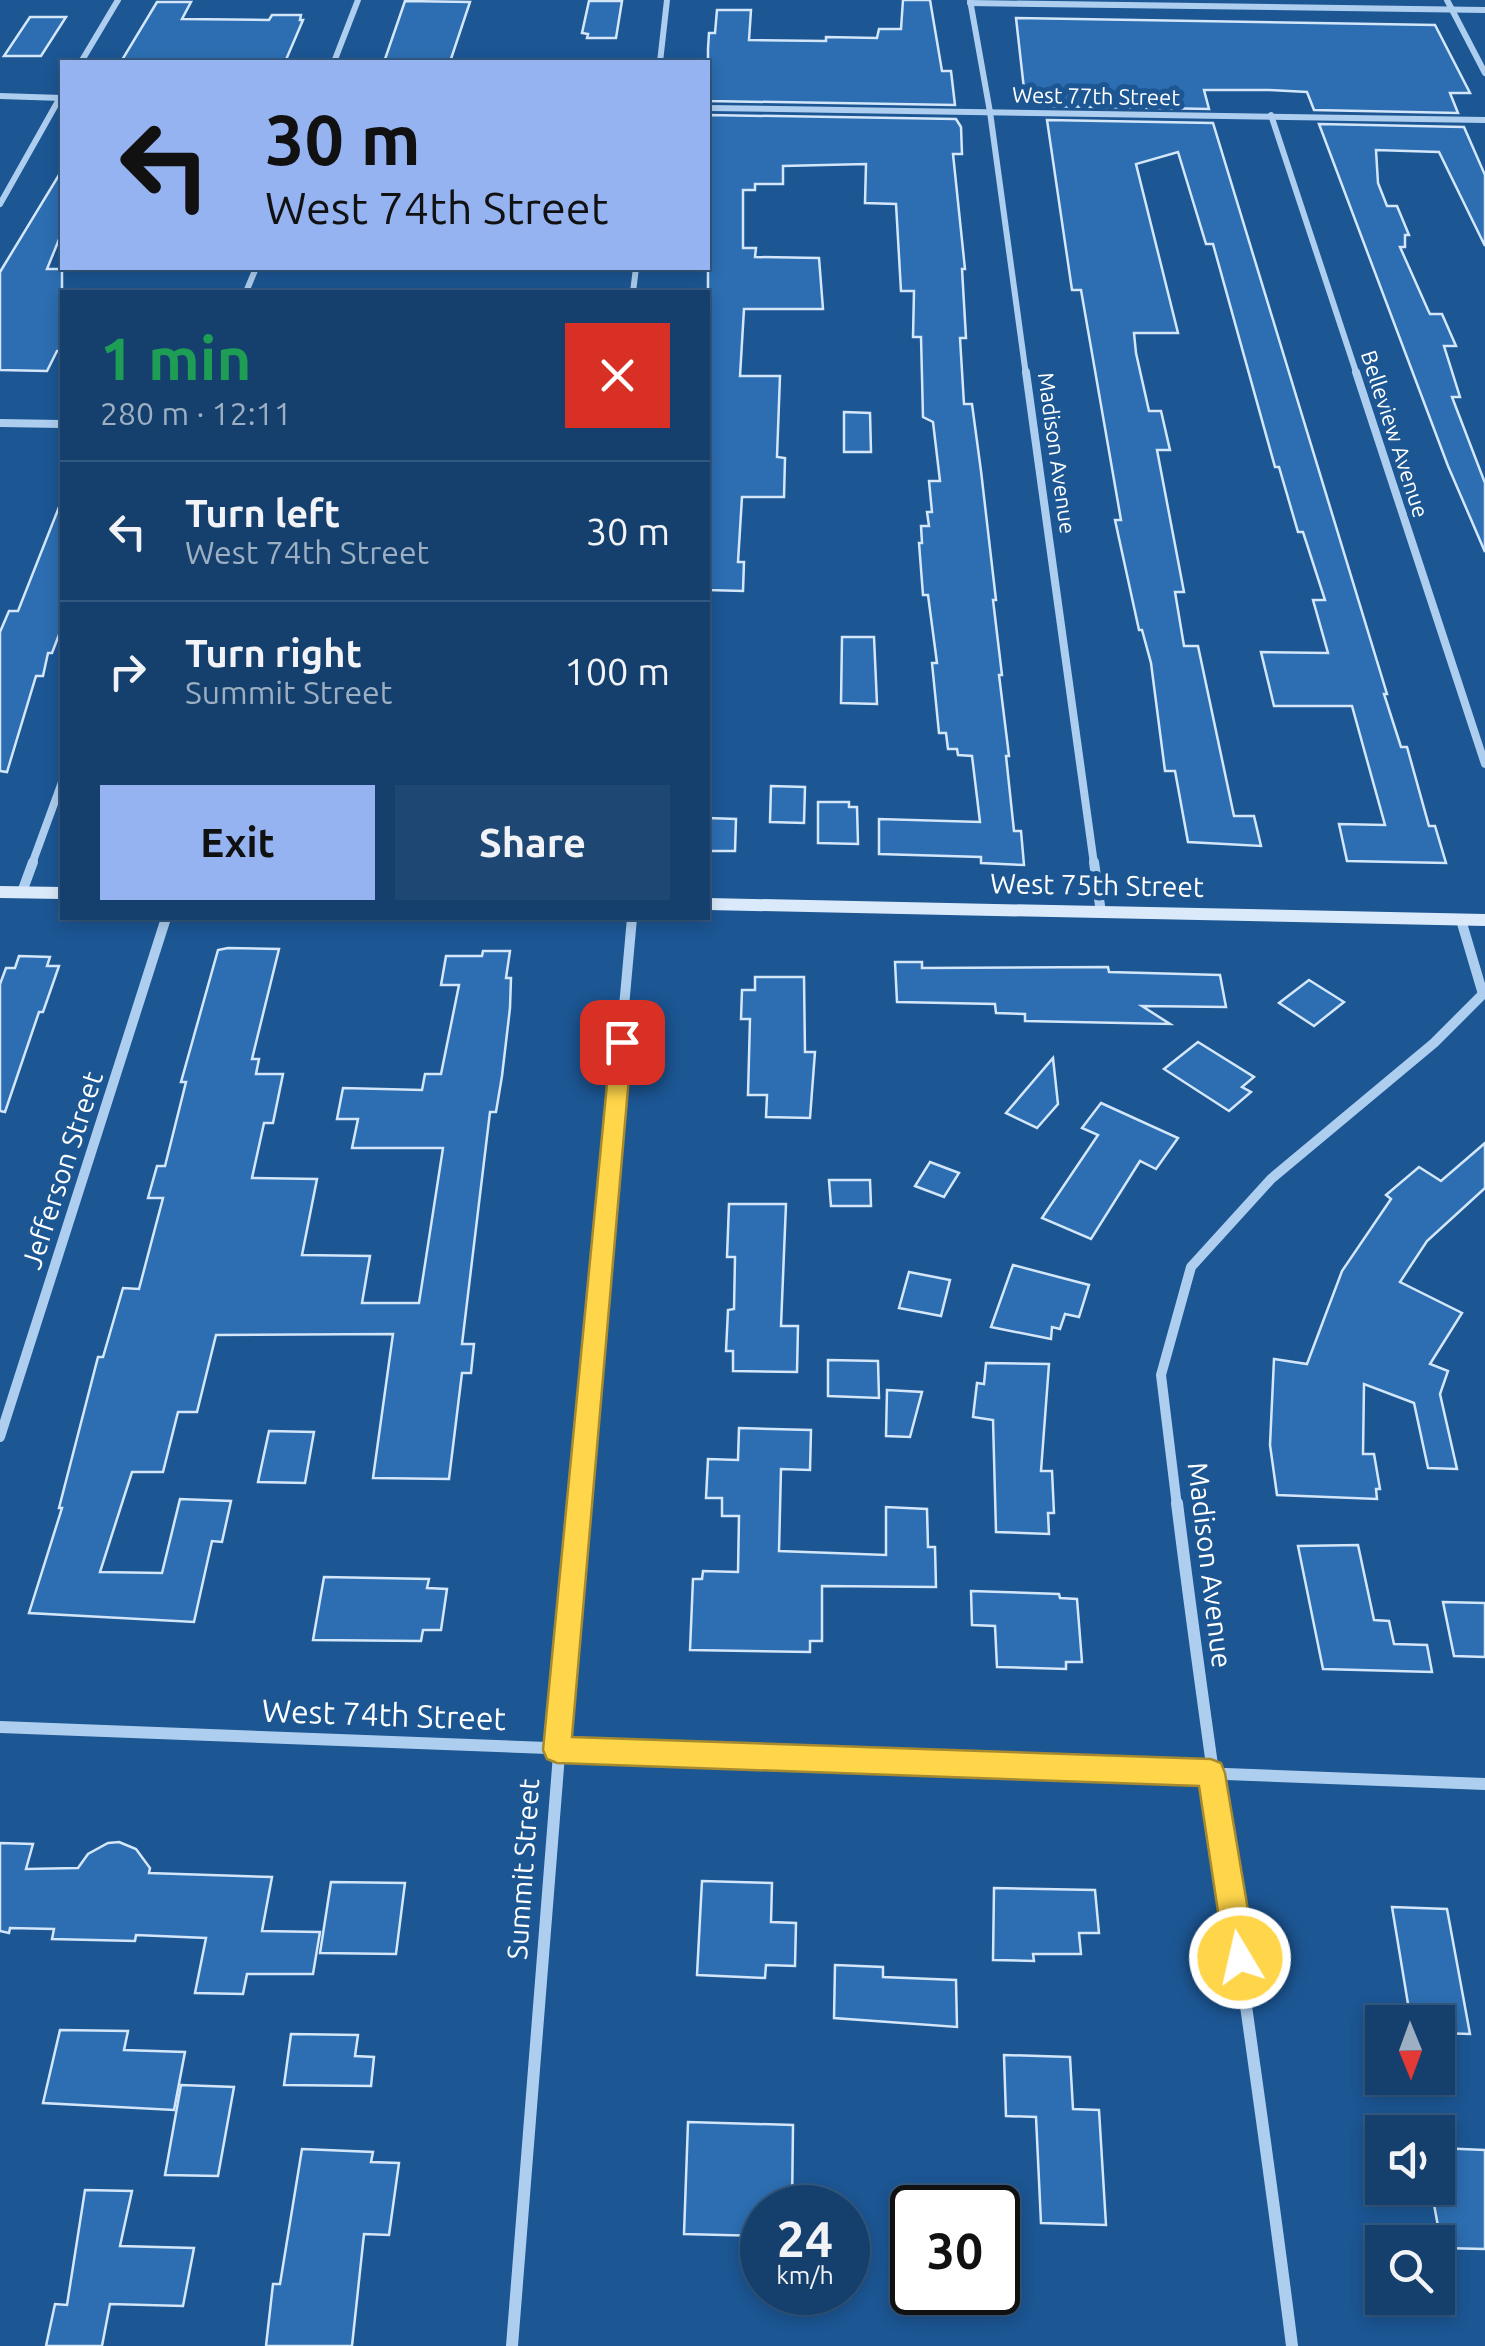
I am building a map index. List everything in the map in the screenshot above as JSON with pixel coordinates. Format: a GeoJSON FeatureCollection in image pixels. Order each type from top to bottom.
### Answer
{"type":"FeatureCollection","features":[{"type":"Feature","properties":{"kind":"main road"},"geometry":{"type":"LineString","coordinates":[[0,892],[60,893]]}},
{"type":"Feature","properties":{"kind":"main road","name":"West 75th Street"},"geometry":{"type":"LineString","coordinates":[[710,904],[1485,920]]}},
{"type":"Feature","properties":{"kind":"street"},"geometry":{"type":"LineString","coordinates":[[82,60],[118,0]]}},
{"type":"Feature","properties":{"kind":"street"},"geometry":{"type":"LineString","coordinates":[[335,60],[358,0]]}},
{"type":"Feature","properties":{"kind":"street"},"geometry":{"type":"LineString","coordinates":[[660,60],[666,0]]}},
{"type":"Feature","properties":{"kind":"street"},"geometry":{"type":"LineString","coordinates":[[1446,0],[1485,73]]}},
{"type":"Feature","properties":{"kind":"street"},"geometry":{"type":"LineString","coordinates":[[970,2],[1485,10]]}},
{"type":"Feature","properties":{"kind":"street","name":"Madison Avenue"},"geometry":{"type":"LineString","coordinates":[[970,2],[990,112],[1102,913]]}},
{"type":"Feature","properties":{"kind":"street"},"geometry":{"type":"LineString","coordinates":[[0,96],[60,96]]}},
{"type":"Feature","properties":{"kind":"street"},"geometry":{"type":"LineString","coordinates":[[0,204],[60,99]]}},
{"type":"Feature","properties":{"kind":"street","name":"West 77th Street"},"geometry":{"type":"LineString","coordinates":[[710,108],[1485,120]]}},
{"type":"Feature","properties":{"kind":"street","name":"Belleview Avenue"},"geometry":{"type":"LineString","coordinates":[[1271,116],[1485,764]]}},
{"type":"Feature","properties":{"kind":"street"},"geometry":{"type":"LineString","coordinates":[[0,423],[60,424]]}},
{"type":"Feature","properties":{"kind":"street"},"geometry":{"type":"LineString","coordinates":[[22,892],[60,788]]}},
{"type":"Feature","properties":{"kind":"street","name":"Jefferson Street"},"geometry":{"type":"LineString","coordinates":[[0,1437],[165,920]]}},
{"type":"Feature","properties":{"kind":"street","name":"Summit Street"},"geometry":{"type":"LineString","coordinates":[[512,2346],[557,1750],[632,920]]}},
{"type":"Feature","properties":{"kind":"street","name":"Madison Avenue"},"geometry":{"type":"LineString","coordinates":[[1292,2346],[1258,2070],[1211,1773],[1160,1376],[1191,1267],[1271,1179],[1434,1043],[1484,994],[1461,920]]}},
{"type":"Feature","properties":{"kind":"street","name":"West 74th Street"},"geometry":{"type":"LineString","coordinates":[[0,1727],[1485,1784]]}},
{"type":"Feature","properties":{"kind":"building"},"geometry":{"type":"Polygon","coordinates":[[[903,0],[930,0],[942,71],[951,71],[955,105],[710,101],[709,33],[715,33],[717,10],[751,10],[749,40],[877,38],[879,29],[901,29],[903,0]]]}},
{"type":"Feature","properties":{"kind":"building"},"geometry":{"type":"Polygon","coordinates":[[[405,1],[470,2],[451,60],[385,60],[405,1]]]}},
{"type":"Feature","properties":{"kind":"building"},"geometry":{"type":"Polygon","coordinates":[[[589,1],[622,1],[616,38],[587,38],[588,34],[582,33],[589,1]]]}},
{"type":"Feature","properties":{"kind":"building"},"geometry":{"type":"Polygon","coordinates":[[[157,2],[191,2],[182,19],[269,20],[272,15],[301,15],[303,20],[286,60],[122,60],[157,2]]]}},
{"type":"Feature","properties":{"kind":"building"},"geometry":{"type":"Polygon","coordinates":[[[30,17],[66,17],[41,56],[4,56],[30,17]]]}},
{"type":"Feature","properties":{"kind":"building"},"geometry":{"type":"Polygon","coordinates":[[[1016,18],[1435,25],[1470,93],[1450,93],[1458,113],[1314,110],[1307,92],[1269,90],[1204,90],[1209,109],[1044,106],[1041,89],[1024,89],[1016,18]]]}},
{"type":"Feature","properties":{"kind":"building"},"geometry":{"type":"Polygon","coordinates":[[[710,115],[956,119],[961,127],[962,154],[953,154],[965,269],[966,338],[960,338],[964,404],[972,404],[981,471],[996,600],[1014,831],[1021,831],[1024,865],[981,863],[981,857],[879,854],[879,819],[980,822],[972,756],[948,749],[946,733],[939,733],[932,663],[937,663],[928,595],[923,595],[919,543],[921,526],[929,526],[927,512],[932,512],[929,481],[940,481],[933,422],[923,417],[921,337],[913,337],[914,291],[901,291],[896,204],[865,203],[866,164],[783,166],[783,184],[755,184],[755,190],[743,190],[743,248],[756,248],[755,257],[819,258],[823,309],[744,309],[740,376],[780,376],[777,457],[785,458],[784,497],[742,497],[738,562],[744,562],[743,591],[710,590],[710,115]]]}},
{"type":"Feature","properties":{"kind":"building"},"geometry":{"type":"Polygon","coordinates":[[[1047,120],[1213,123],[1384,694],[1401,747],[1407,747],[1429,826],[1435,826],[1446,863],[1347,861],[1339,824],[1385,825],[1352,706],[1274,706],[1261,652],[1328,653],[1313,600],[1325,600],[1303,532],[1298,532],[1279,467],[1275,467],[1213,244],[1206,244],[1178,152],[1136,164],[1178,333],[1134,333],[1136,353],[1149,411],[1161,411],[1170,450],[1157,450],[1184,592],[1175,592],[1184,646],[1198,646],[1234,816],[1254,816],[1261,846],[1188,842],[1175,771],[1165,771],[1151,663],[1139,630],[1115,520],[1121,520],[1081,290],[1072,290],[1047,120]]]}},
{"type":"Feature","properties":{"kind":"building"},"geometry":{"type":"Polygon","coordinates":[[[1319,124],[1464,127],[1485,175],[1485,246],[1439,152],[1376,150],[1378,183],[1387,206],[1397,206],[1409,235],[1405,235],[1405,247],[1400,247],[1430,314],[1442,314],[1456,346],[1444,346],[1460,397],[1452,397],[1485,483],[1485,552],[1448,466],[1319,124]]]}},
{"type":"Feature","properties":{"kind":"building"},"geometry":{"type":"Polygon","coordinates":[[[60,173],[60,237],[47,269],[62,270],[60,351],[47,371],[0,370],[0,272],[60,173]]]}},
{"type":"Feature","properties":{"kind":"building"},"geometry":{"type":"Polygon","coordinates":[[[844,412],[870,413],[871,452],[844,452],[844,412]]]}},
{"type":"Feature","properties":{"kind":"building"},"geometry":{"type":"Polygon","coordinates":[[[60,505],[60,632],[52,653],[48,653],[43,676],[36,676],[7,772],[0,771],[0,632],[9,611],[18,611],[60,505]]]}},
{"type":"Feature","properties":{"kind":"building"},"geometry":{"type":"Polygon","coordinates":[[[842,637],[874,637],[877,704],[841,703],[842,637]]]}},
{"type":"Feature","properties":{"kind":"building"},"geometry":{"type":"Polygon","coordinates":[[[771,786],[805,787],[804,823],[770,822],[771,786]]]}},
{"type":"Feature","properties":{"kind":"building"},"geometry":{"type":"Polygon","coordinates":[[[818,802],[849,802],[849,807],[857,807],[858,844],[818,843],[818,802]]]}},
{"type":"Feature","properties":{"kind":"building"},"geometry":{"type":"Polygon","coordinates":[[[710,818],[736,819],[735,851],[710,851],[710,818]]]}},
{"type":"Feature","properties":{"kind":"building"},"geometry":{"type":"Polygon","coordinates":[[[279,949],[252,1059],[259,1059],[256,1074],[283,1074],[273,1123],[264,1123],[252,1178],[317,1179],[302,1255],[370,1256],[362,1303],[419,1303],[443,1148],[352,1148],[358,1119],[337,1119],[343,1088],[422,1090],[425,1074],[441,1074],[459,985],[441,985],[446,956],[510,951],[506,978],[511,978],[510,1008],[502,1076],[496,1112],[490,1112],[462,1344],[474,1344],[471,1373],[462,1373],[449,1479],[373,1478],[393,1334],[216,1335],[197,1412],[178,1412],[163,1472],[132,1472],[100,1572],[162,1573],[180,1499],[231,1501],[222,1542],[212,1541],[194,1622],[29,1613],[62,1508],[98,1357],[103,1357],[123,1288],[139,1289],[163,1198],[148,1198],[157,1166],[165,1166],[186,1082],[181,1082],[218,950],[279,949]]]}},
{"type":"Feature","properties":{"kind":"building"},"geometry":{"type":"Polygon","coordinates":[[[19,956],[50,957],[47,966],[59,966],[5,1112],[0,1111],[0,984],[6,968],[15,968],[19,956]]]}},
{"type":"Feature","properties":{"kind":"building"},"geometry":{"type":"Polygon","coordinates":[[[895,962],[922,962],[922,968],[1108,967],[1109,972],[1220,975],[1226,1007],[1142,1006],[1170,1024],[1025,1021],[1025,1014],[996,1013],[995,1004],[897,1002],[895,962]]]}},
{"type":"Feature","properties":{"kind":"building"},"geometry":{"type":"Polygon","coordinates":[[[755,977],[804,977],[805,1052],[815,1052],[810,1118],[766,1117],[767,1095],[748,1095],[750,1019],[741,1019],[742,990],[755,990],[755,977]]]}},
{"type":"Feature","properties":{"kind":"building"},"geometry":{"type":"Polygon","coordinates":[[[1309,980],[1344,1002],[1314,1026],[1279,1003],[1309,980]]]}},
{"type":"Feature","properties":{"kind":"building"},"geometry":{"type":"Polygon","coordinates":[[[1198,1042],[1254,1077],[1242,1087],[1251,1092],[1229,1111],[1164,1069],[1198,1042]]]}},
{"type":"Feature","properties":{"kind":"building"},"geometry":{"type":"Polygon","coordinates":[[[1053,1058],[1058,1104],[1037,1128],[1006,1113],[1053,1058]]]}},
{"type":"Feature","properties":{"kind":"building"},"geometry":{"type":"Polygon","coordinates":[[[1101,1103],[1178,1138],[1156,1169],[1140,1161],[1091,1239],[1042,1218],[1098,1135],[1082,1128],[1101,1103]]]}},
{"type":"Feature","properties":{"kind":"building"},"geometry":{"type":"Polygon","coordinates":[[[1485,1143],[1485,1188],[1427,1241],[1400,1282],[1462,1313],[1430,1364],[1448,1371],[1440,1394],[1457,1469],[1428,1468],[1414,1403],[1364,1384],[1363,1454],[1374,1454],[1380,1489],[1376,1489],[1377,1499],[1277,1495],[1270,1445],[1274,1359],[1307,1364],[1342,1271],[1391,1199],[1386,1195],[1419,1167],[1441,1181],[1485,1143]]]}},
{"type":"Feature","properties":{"kind":"building"},"geometry":{"type":"Polygon","coordinates":[[[930,1162],[959,1173],[944,1197],[915,1186],[930,1162]]]}},
{"type":"Feature","properties":{"kind":"building"},"geometry":{"type":"Polygon","coordinates":[[[829,1180],[870,1180],[871,1206],[831,1206],[829,1180]]]}},
{"type":"Feature","properties":{"kind":"building"},"geometry":{"type":"Polygon","coordinates":[[[729,1204],[786,1204],[781,1326],[798,1326],[797,1372],[733,1371],[733,1351],[726,1351],[728,1310],[734,1309],[735,1257],[727,1257],[729,1204]]]}},
{"type":"Feature","properties":{"kind":"building"},"geometry":{"type":"Polygon","coordinates":[[[1013,1265],[1089,1285],[1079,1317],[1065,1314],[1060,1329],[1052,1327],[1051,1339],[991,1327],[1013,1265]]]}},
{"type":"Feature","properties":{"kind":"building"},"geometry":{"type":"Polygon","coordinates":[[[909,1272],[950,1280],[941,1316],[899,1308],[909,1272]]]}},
{"type":"Feature","properties":{"kind":"building"},"geometry":{"type":"Polygon","coordinates":[[[828,1360],[878,1361],[879,1398],[828,1396],[828,1360]]]}},
{"type":"Feature","properties":{"kind":"building"},"geometry":{"type":"Polygon","coordinates":[[[986,1363],[1049,1364],[1041,1471],[1052,1471],[1054,1513],[1048,1513],[1049,1534],[996,1532],[993,1420],[973,1417],[977,1383],[984,1384],[986,1363]]]}},
{"type":"Feature","properties":{"kind":"building"},"geometry":{"type":"Polygon","coordinates":[[[887,1390],[922,1392],[910,1437],[886,1436],[887,1390]]]}},
{"type":"Feature","properties":{"kind":"building"},"geometry":{"type":"Polygon","coordinates":[[[739,1428],[811,1430],[810,1470],[781,1469],[779,1551],[886,1555],[886,1507],[927,1509],[928,1547],[935,1547],[936,1587],[822,1586],[822,1641],[810,1641],[810,1652],[690,1650],[693,1579],[702,1579],[703,1571],[738,1572],[739,1516],[722,1516],[722,1498],[706,1498],[708,1459],[738,1460],[739,1428]]]}},
{"type":"Feature","properties":{"kind":"building"},"geometry":{"type":"Polygon","coordinates":[[[269,1431],[314,1432],[305,1483],[258,1482],[269,1431]]]}},
{"type":"Feature","properties":{"kind":"building"},"geometry":{"type":"Polygon","coordinates":[[[1358,1545],[1374,1620],[1389,1621],[1394,1644],[1427,1645],[1432,1672],[1323,1669],[1298,1546],[1358,1545]]]}},
{"type":"Feature","properties":{"kind":"building"},"geometry":{"type":"Polygon","coordinates":[[[324,1577],[429,1579],[427,1588],[447,1589],[441,1630],[423,1630],[421,1641],[313,1640],[324,1577]]]}},
{"type":"Feature","properties":{"kind":"building"},"geometry":{"type":"Polygon","coordinates":[[[971,1591],[1059,1594],[1060,1598],[1077,1599],[1082,1662],[1066,1662],[1066,1669],[997,1667],[995,1626],[972,1625],[971,1591]]]}},
{"type":"Feature","properties":{"kind":"building"},"geometry":{"type":"Polygon","coordinates":[[[1443,1602],[1485,1603],[1485,1657],[1454,1656],[1443,1602]]]}},
{"type":"Feature","properties":{"kind":"building"},"geometry":{"type":"Polygon","coordinates":[[[119,1842],[136,1849],[150,1868],[149,1873],[272,1877],[262,1931],[320,1932],[313,1974],[247,1974],[243,1994],[195,1993],[206,1938],[136,1935],[135,1941],[52,1939],[54,1929],[0,1931],[0,1843],[33,1844],[26,1869],[78,1868],[88,1854],[108,1843],[119,1842]]]}},
{"type":"Feature","properties":{"kind":"building"},"geometry":{"type":"Polygon","coordinates":[[[702,1881],[772,1883],[771,1922],[796,1923],[795,1966],[766,1965],[765,1978],[697,1975],[702,1881]]]}},
{"type":"Feature","properties":{"kind":"building"},"geometry":{"type":"Polygon","coordinates":[[[331,1882],[405,1883],[396,1954],[320,1953],[331,1882]]]}},
{"type":"Feature","properties":{"kind":"building"},"geometry":{"type":"Polygon","coordinates":[[[994,1888],[1095,1890],[1099,1933],[1079,1933],[1081,1954],[1033,1954],[1034,1961],[993,1960],[994,1888]]]}},
{"type":"Feature","properties":{"kind":"building"},"geometry":{"type":"Polygon","coordinates":[[[1392,1907],[1447,1909],[1470,2034],[1455,2034],[1455,2005],[1408,2005],[1392,1907]]]}},
{"type":"Feature","properties":{"kind":"building"},"geometry":{"type":"Polygon","coordinates":[[[835,1965],[883,1967],[883,1977],[956,1980],[957,2027],[834,2018],[835,1965]]]}},
{"type":"Feature","properties":{"kind":"building"},"geometry":{"type":"Polygon","coordinates":[[[60,2030],[128,2031],[124,2050],[185,2052],[174,2110],[43,2103],[60,2030]]]}},
{"type":"Feature","properties":{"kind":"building"},"geometry":{"type":"Polygon","coordinates":[[[291,2034],[358,2035],[355,2056],[374,2057],[371,2086],[284,2085],[291,2034]]]}},
{"type":"Feature","properties":{"kind":"building"},"geometry":{"type":"Polygon","coordinates":[[[1004,2055],[1070,2057],[1073,2109],[1099,2110],[1106,2225],[1041,2223],[1036,2117],[1006,2116],[1004,2055]]]}},
{"type":"Feature","properties":{"kind":"building"},"geometry":{"type":"Polygon","coordinates":[[[181,2085],[234,2087],[218,2176],[165,2175],[181,2085]]]}},
{"type":"Feature","properties":{"kind":"building"},"geometry":{"type":"Polygon","coordinates":[[[688,2122],[793,2125],[792,2185],[740,2185],[740,2235],[684,2234],[688,2122]]]}},
{"type":"Feature","properties":{"kind":"building"},"geometry":{"type":"Polygon","coordinates":[[[302,2149],[373,2152],[371,2162],[399,2163],[389,2235],[364,2234],[352,2346],[266,2346],[273,2284],[280,2284],[302,2149]]]}},
{"type":"Feature","properties":{"kind":"building"},"geometry":{"type":"Polygon","coordinates":[[[1455,2149],[1485,2150],[1485,2249],[1455,2248],[1455,2225],[1438,2225],[1434,2205],[1455,2205],[1455,2149]]]}},
{"type":"Feature","properties":{"kind":"building"},"geometry":{"type":"Polygon","coordinates":[[[85,2190],[132,2191],[120,2246],[194,2248],[183,2306],[110,2304],[102,2346],[46,2346],[55,2304],[67,2305],[85,2190]]]}},
{"type":"Feature","properties":{"kind":"route"},"geometry":{"type":"LineString","coordinates":[[622,1042],[557,1750],[1211,1773],[1240,1958]]}}]}
